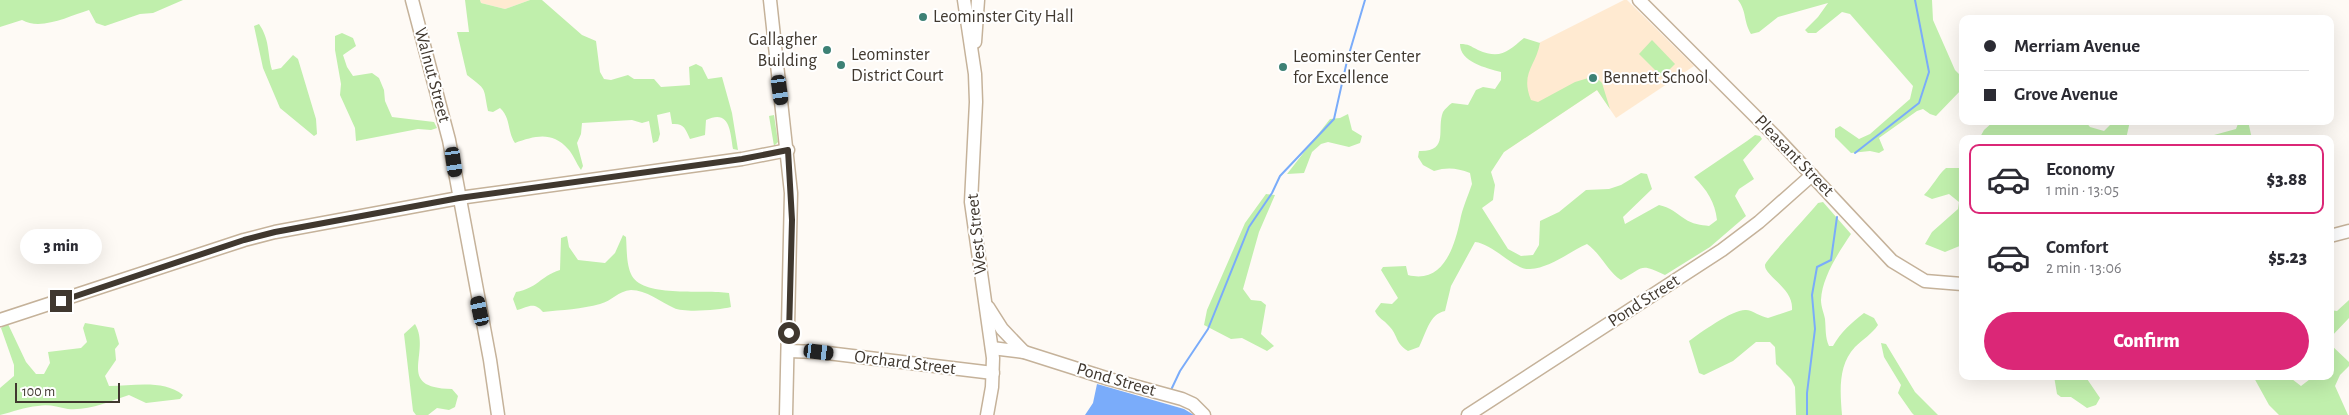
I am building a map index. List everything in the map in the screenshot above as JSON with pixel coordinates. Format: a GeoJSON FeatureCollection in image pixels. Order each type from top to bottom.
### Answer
{"type":"FeatureCollection","features":[{"type":"Feature","properties":{"kind":"street","name":"Walnut Street"},"geometry":{"type":"LineString","coordinates":[[412,0],[445,118],[459,198],[467,230],[498,415]]}},
{"type":"Feature","properties":{"kind":"street"},"geometry":{"type":"LineString","coordinates":[[770,0],[788,150],[792,220],[786,415]]}},
{"type":"Feature","properties":{"kind":"street","name":"West Street"},"geometry":{"type":"LineString","coordinates":[[964,0],[973,52],[976,102],[971,202],[992,348],[993,373],[987,415]]}},
{"type":"Feature","properties":{"kind":"street","name":"West Street"},"geometry":{"type":"LineString","coordinates":[[970,0],[974,35],[973,52]]}},
{"type":"Feature","properties":{"kind":"street","name":"West Street"},"geometry":{"type":"LineString","coordinates":[[973,52],[978,0]]}},
{"type":"Feature","properties":{"kind":"street","name":"Pleasant Street"},"geometry":{"type":"LineString","coordinates":[[1639,0],[1898,265],[1925,281],[1959,284]]}},
{"type":"Feature","properties":{"kind":"street"},"geometry":{"type":"LineString","coordinates":[[0,320],[254,238],[459,198],[742,159],[788,150]]}},
{"type":"Feature","properties":{"kind":"street","name":"Pond Street"},"geometry":{"type":"LineString","coordinates":[[1468,415],[1722,250],[1759,222],[1812,175]]}},
{"type":"Feature","properties":{"kind":"street"},"geometry":{"type":"LineString","coordinates":[[2334,235],[2349,231]]}},
{"type":"Feature","properties":{"kind":"street","name":"Pond Street"},"geometry":{"type":"LineString","coordinates":[[986,304],[1002,329],[1024,352]]}},
{"type":"Feature","properties":{"kind":"street","name":"Pond Street"},"geometry":{"type":"LineString","coordinates":[[992,348],[1024,352],[1167,395],[1193,404],[1204,415]]}},
{"type":"Feature","properties":{"kind":"street","name":"Orchard Street"},"geometry":{"type":"LineString","coordinates":[[788,351],[819,352],[993,373]]}},
{"type":"Feature","properties":{"kind":"shaded area"},"geometry":{"type":"Polygon","coordinates":[[[480,0],[530,0],[505,9],[481,3],[480,0]]]}},
{"type":"Feature","properties":{"kind":"shaded area","name":"Bennett School"},"geometry":{"type":"Polygon","coordinates":[[[1627,0],[1694,66],[1616,118],[1597,90],[1504,152],[1519,53],[1627,0]]]}},
{"type":"Feature","properties":{"kind":"green space"},"geometry":{"type":"Polygon","coordinates":[[[0,0],[183,0],[153,13],[140,14],[105,26],[96,23],[89,10],[46,23],[30,23],[22,20],[0,27],[0,0]]]}},
{"type":"Feature","properties":{"kind":"green space"},"geometry":{"type":"Polygon","coordinates":[[[465,0],[480,0],[481,3],[505,9],[530,0],[542,0],[582,35],[596,41],[600,72],[604,79],[611,80],[628,75],[634,79],[654,79],[661,87],[690,85],[689,67],[696,64],[702,67],[708,79],[722,77],[732,113],[738,150],[733,149],[727,124],[720,117],[706,120],[705,135],[690,139],[684,127],[679,124],[672,124],[670,112],[657,115],[660,134],[658,141],[653,143],[649,121],[642,123],[632,120],[582,123],[581,134],[577,143],[583,166],[581,170],[570,151],[556,139],[536,137],[515,143],[506,116],[500,108],[493,112],[488,111],[483,89],[467,75],[457,32],[469,32],[465,0]]]}},
{"type":"Feature","properties":{"kind":"green space"},"geometry":{"type":"Polygon","coordinates":[[[1738,0],[1932,0],[1933,20],[1955,70],[1959,74],[1959,92],[1936,116],[1923,109],[1917,111],[1879,138],[1884,150],[1879,153],[1870,151],[1851,153],[1835,137],[1835,129],[1840,126],[1859,139],[1870,134],[1910,99],[1913,86],[1850,14],[1842,12],[1816,33],[1808,33],[1805,30],[1828,3],[1778,17],[1759,32],[1751,34],[1743,8],[1738,0]]]}},
{"type":"Feature","properties":{"kind":"green space"},"geometry":{"type":"Polygon","coordinates":[[[259,24],[267,41],[272,70],[281,68],[293,55],[298,59],[316,119],[317,134],[314,136],[280,108],[263,68],[254,26],[259,24]]]}},
{"type":"Feature","properties":{"kind":"green space"},"geometry":{"type":"Polygon","coordinates":[[[342,33],[353,38],[356,46],[343,55],[347,67],[353,76],[372,73],[379,78],[384,90],[385,101],[392,117],[434,122],[437,128],[431,130],[418,129],[356,141],[355,128],[340,95],[341,84],[335,50],[335,36],[342,33]]]}},
{"type":"Feature","properties":{"kind":"green space"},"geometry":{"type":"Polygon","coordinates":[[[1524,38],[1540,43],[1528,76],[1528,91],[1531,100],[1538,102],[1575,82],[1595,76],[1602,83],[1610,109],[1597,90],[1504,152],[1491,172],[1495,185],[1493,200],[1482,208],[1508,249],[1521,256],[1533,255],[1539,245],[1540,221],[1559,212],[1586,190],[1609,189],[1621,185],[1641,173],[1647,174],[1652,189],[1623,217],[1625,224],[1659,205],[1670,209],[1691,222],[1709,226],[1717,220],[1714,208],[1703,187],[1694,177],[1755,135],[1760,136],[1762,139],[1743,160],[1754,179],[1739,189],[1735,196],[1746,216],[1710,247],[1665,275],[1651,269],[1642,268],[1621,280],[1587,244],[1552,263],[1530,269],[1518,266],[1490,247],[1475,242],[1451,286],[1445,311],[1435,316],[1432,320],[1419,347],[1408,351],[1401,345],[1392,329],[1375,311],[1381,303],[1392,304],[1398,298],[1381,270],[1383,267],[1406,266],[1408,275],[1420,276],[1430,274],[1438,269],[1445,262],[1454,242],[1472,184],[1470,173],[1452,169],[1434,171],[1423,165],[1418,157],[1419,151],[1435,148],[1438,144],[1443,112],[1452,103],[1468,105],[1476,90],[1483,87],[1495,89],[1501,80],[1501,72],[1469,60],[1461,50],[1460,44],[1468,45],[1486,53],[1498,54],[1504,53],[1524,38]]]}},
{"type":"Feature","properties":{"kind":"green space"},"geometry":{"type":"Polygon","coordinates":[[[1652,40],[1675,64],[1662,77],[1639,54],[1652,40]]]}},
{"type":"Feature","properties":{"kind":"green space"},"geometry":{"type":"Polygon","coordinates":[[[1348,114],[1352,130],[1362,136],[1360,143],[1349,147],[1328,142],[1321,144],[1312,152],[1304,173],[1287,174],[1330,119],[1340,118],[1348,114]]]}},
{"type":"Feature","properties":{"kind":"green space"},"geometry":{"type":"Polygon","coordinates":[[[774,115],[778,142],[774,146],[769,116],[774,115]]]}},
{"type":"Feature","properties":{"kind":"green space"},"geometry":{"type":"Polygon","coordinates":[[[1990,125],[2088,125],[2104,131],[2110,125],[2129,125],[2127,135],[1981,135],[1990,125]]]}},
{"type":"Feature","properties":{"kind":"green space"},"geometry":{"type":"Polygon","coordinates":[[[2238,125],[2249,125],[2251,135],[2214,135],[2236,129],[2238,125]]]}},
{"type":"Feature","properties":{"kind":"green space"},"geometry":{"type":"Polygon","coordinates":[[[1946,168],[1959,168],[1959,202],[1949,194],[1932,199],[1924,195],[1946,168]]]}},
{"type":"Feature","properties":{"kind":"green space"},"geometry":{"type":"Polygon","coordinates":[[[1266,194],[1275,195],[1259,232],[1243,289],[1251,300],[1261,301],[1266,305],[1261,334],[1274,346],[1267,351],[1242,338],[1231,339],[1204,325],[1207,310],[1245,223],[1266,194]]]}},
{"type":"Feature","properties":{"kind":"green space"},"geometry":{"type":"Polygon","coordinates":[[[1823,202],[1851,234],[1832,265],[1822,291],[1821,303],[1829,346],[1833,346],[1839,336],[1864,313],[1874,318],[1878,325],[1849,354],[1841,379],[1842,415],[1796,415],[1795,387],[1791,379],[1776,364],[1775,347],[1770,342],[1756,342],[1733,361],[1704,375],[1699,373],[1689,341],[1733,313],[1748,310],[1768,318],[1792,310],[1788,295],[1769,274],[1765,265],[1818,203],[1823,202]]]}},
{"type":"Feature","properties":{"kind":"green space"},"geometry":{"type":"Polygon","coordinates":[[[1959,202],[1959,246],[1945,252],[1925,244],[1932,232],[1958,209],[1959,202]]]}},
{"type":"Feature","properties":{"kind":"green space"},"geometry":{"type":"Polygon","coordinates":[[[623,235],[626,237],[630,272],[639,283],[662,290],[729,293],[731,307],[702,311],[679,310],[648,294],[631,290],[622,292],[604,303],[586,307],[543,312],[537,307],[531,306],[517,310],[513,299],[516,292],[529,288],[560,270],[561,238],[567,236],[569,247],[578,260],[605,263],[615,253],[623,235]]]}},
{"type":"Feature","properties":{"kind":"green space"},"geometry":{"type":"Polygon","coordinates":[[[2349,300],[2349,318],[2334,334],[2334,311],[2337,311],[2349,300]]]}},
{"type":"Feature","properties":{"kind":"green space"},"geometry":{"type":"Polygon","coordinates":[[[85,323],[114,328],[119,344],[115,349],[116,360],[105,376],[109,386],[157,385],[175,390],[183,395],[180,399],[146,403],[129,395],[84,408],[68,409],[42,405],[0,415],[0,388],[14,376],[14,365],[1,328],[8,324],[26,362],[36,374],[44,374],[50,363],[48,352],[81,348],[87,342],[83,328],[85,323]]]}},
{"type":"Feature","properties":{"kind":"green space"},"geometry":{"type":"Polygon","coordinates":[[[415,324],[420,346],[419,376],[424,382],[434,387],[452,389],[458,396],[455,407],[449,410],[437,408],[428,415],[416,415],[413,411],[404,334],[415,324]]]}},
{"type":"Feature","properties":{"kind":"green space"},"geometry":{"type":"Polygon","coordinates":[[[1881,343],[1886,344],[1915,392],[1938,415],[1914,415],[1912,413],[1898,393],[1901,385],[1884,357],[1881,343]]]}},
{"type":"Feature","properties":{"kind":"green space"},"geometry":{"type":"Polygon","coordinates":[[[2334,348],[2349,362],[2349,366],[2340,375],[2335,386],[2348,415],[2279,415],[2269,405],[2255,380],[2293,380],[2301,386],[2309,380],[2334,380],[2334,348]]]}},
{"type":"Feature","properties":{"kind":"green space"},"geometry":{"type":"Polygon","coordinates":[[[2055,380],[2088,380],[2100,398],[2096,405],[2087,408],[2071,397],[2061,397],[2057,394],[2055,380]]]}},
{"type":"Feature","properties":{"kind":"water"},"geometry":{"type":"Polygon","coordinates":[[[1097,384],[1184,409],[1194,415],[1085,415],[1093,403],[1097,384]]]}},
{"type":"Feature","properties":{"kind":"waterway"},"geometry":{"type":"LineString","coordinates":[[1171,390],[1180,371],[1208,329],[1249,227],[1272,193],[1280,176],[1334,119],[1347,61],[1365,0]]}},
{"type":"Feature","properties":{"kind":"waterway"},"geometry":{"type":"LineString","coordinates":[[1855,153],[1919,103],[1929,72],[1915,0]]}},
{"type":"Feature","properties":{"kind":"waterway"},"geometry":{"type":"LineString","coordinates":[[1807,415],[1807,393],[1815,329],[1812,295],[1817,267],[1831,260],[1837,217]]}},
{"type":"Feature","properties":{"kind":"place","name":"Leominster City Hall"},"geometry":{"type":"Point","coordinates":[923,17]}},
{"type":"Feature","properties":{"kind":"place","name":"Gallagher Building"},"geometry":{"type":"Point","coordinates":[827,50]}},
{"type":"Feature","properties":{"kind":"place","name":"Leominster District Court"},"geometry":{"type":"Point","coordinates":[841,65]}},
{"type":"Feature","properties":{"kind":"place","name":"Leominster Center for Excellence"},"geometry":{"type":"Point","coordinates":[1283,67]}},
{"type":"Feature","properties":{"kind":"place","name":"Bennett School"},"geometry":{"type":"Point","coordinates":[1593,78]}},
{"type":"Feature","properties":{"kind":"route"},"geometry":{"type":"LineString","coordinates":[[61,301],[244,240],[275,232],[459,198],[742,159],[788,150],[792,220],[789,333]]}}]}
